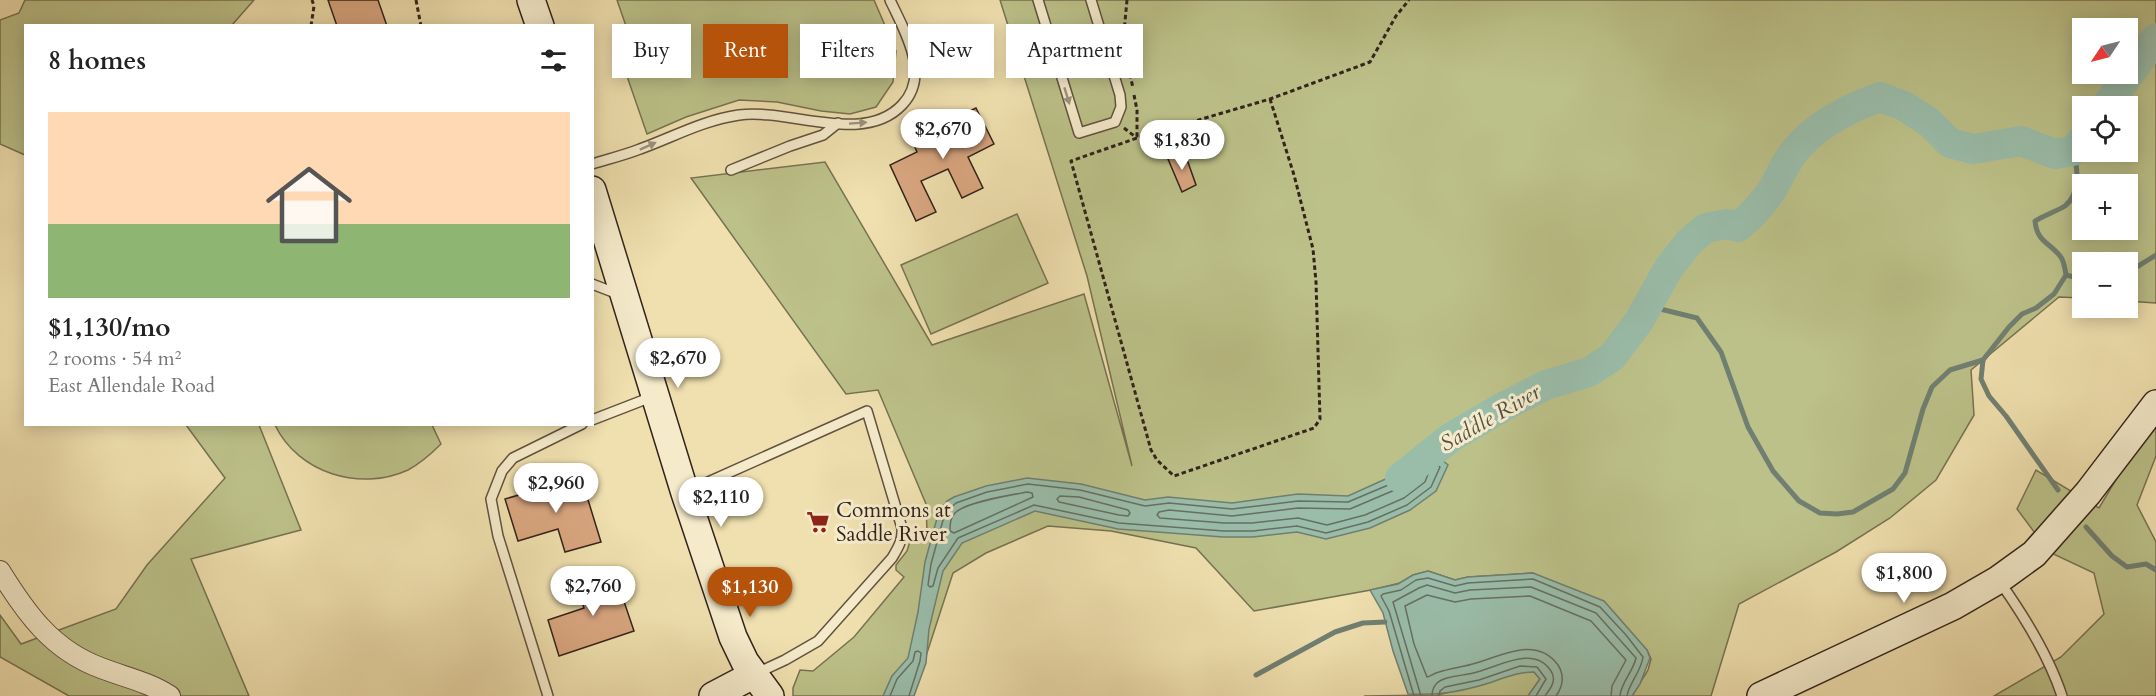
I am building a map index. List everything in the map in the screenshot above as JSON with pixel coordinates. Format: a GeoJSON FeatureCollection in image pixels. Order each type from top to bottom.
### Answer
{"type":"FeatureCollection","features":[{"type":"Feature","properties":{"kind":"main road"},"geometry":{"type":"LineString","coordinates":[[594,196],[627,297],[685,493],[733,637],[753,675],[770,696]]}},
{"type":"Feature","properties":{"kind":"main road"},"geometry":{"type":"LineString","coordinates":[[1761,696],[1953,606],[1998,580],[2034,554],[2088,494],[2156,404]]}},
{"type":"Feature","properties":{"kind":"main road"},"geometry":{"type":"LineString","coordinates":[[712,696],[753,675]]}},
{"type":"Feature","properties":{"kind":"street"},"geometry":{"type":"LineString","coordinates":[[0,571],[22,607],[51,638],[99,668],[146,683],[170,696]]}},
{"type":"Feature","properties":{"kind":"lane"},"geometry":{"type":"LineString","coordinates":[[594,163],[639,150],[694,127],[739,115],[769,113],[838,123],[873,122],[894,113],[909,97],[916,79],[913,53],[890,0]]}},
{"type":"Feature","properties":{"kind":"lane"},"geometry":{"type":"LineString","coordinates":[[1038,0],[1079,133],[1115,122],[1120,107],[1119,94],[1090,0]]}},
{"type":"Feature","properties":{"kind":"lane"},"geometry":{"type":"LineString","coordinates":[[730,170],[823,135],[838,123]]}},
{"type":"Feature","properties":{"kind":"lane"},"geometry":{"type":"LineString","coordinates":[[594,285],[627,297]]}},
{"type":"Feature","properties":{"kind":"lane"},"geometry":{"type":"LineString","coordinates":[[594,419],[656,395]]}},
{"type":"Feature","properties":{"kind":"lane"},"geometry":{"type":"LineString","coordinates":[[685,493],[867,411],[902,528],[898,549],[818,641],[777,665],[753,675]]}},
{"type":"Feature","properties":{"kind":"lane"},"geometry":{"type":"LineString","coordinates":[[548,696],[498,536],[491,499],[502,471],[513,458],[578,426]]}},
{"type":"Feature","properties":{"kind":"lane"},"geometry":{"type":"LineString","coordinates":[[1998,580],[2019,609],[2057,680],[2062,696]]}},
{"type":"Feature","properties":{"kind":"path"},"geometry":{"type":"LineString","coordinates":[[311,24],[314,6],[312,0]]}},
{"type":"Feature","properties":{"kind":"path"},"geometry":{"type":"LineString","coordinates":[[416,0],[421,24]]}},
{"type":"Feature","properties":{"kind":"path"},"geometry":{"type":"LineString","coordinates":[[1127,0],[1123,43],[1137,110],[1137,138]]}},
{"type":"Feature","properties":{"kind":"path"},"geometry":{"type":"LineString","coordinates":[[1270,99],[1294,176],[1313,249],[1320,418],[1314,428],[1174,476],[1157,460],[1151,450],[1071,161],[1137,138],[1270,99],[1370,62],[1396,16],[1409,0]]}},
{"type":"Feature","properties":{"kind":"green space"},"geometry":{"type":"Polygon","coordinates":[[[25,0],[254,0],[233,24],[24,24],[24,155],[0,144],[0,20],[19,13],[25,0]]]}},
{"type":"Feature","properties":{"kind":"green space"},"geometry":{"type":"Polygon","coordinates":[[[617,0],[874,0],[884,24],[800,24],[800,78],[893,78],[893,82],[876,107],[850,114],[777,102],[739,100],[686,117],[647,134],[628,78],[691,78],[691,24],[625,24],[617,0]]]}},
{"type":"Feature","properties":{"kind":"green space"},"geometry":{"type":"Polygon","coordinates":[[[1000,0],[2156,0],[2156,303],[2138,302],[2138,252],[2072,252],[2072,298],[2059,297],[1971,370],[1974,415],[1936,480],[1890,518],[1836,552],[1739,604],[1711,696],[1632,696],[1648,670],[1651,659],[1647,650],[1533,573],[1468,577],[1455,580],[1428,571],[1413,575],[1400,583],[1371,590],[1254,611],[1196,548],[1111,531],[1048,526],[986,553],[953,573],[913,696],[793,696],[793,688],[800,670],[813,671],[854,637],[904,577],[896,570],[896,565],[907,551],[911,538],[927,532],[926,504],[878,390],[846,394],[691,178],[825,162],[932,345],[1084,294],[1132,466],[1087,276],[1025,78],[1143,78],[1143,24],[1008,24],[1000,0]]]}},
{"type":"Feature","properties":{"kind":"green space"},"geometry":{"type":"Polygon","coordinates":[[[1017,214],[1048,283],[931,334],[901,265],[1017,214]]]}},
{"type":"Feature","properties":{"kind":"green space"},"geometry":{"type":"Polygon","coordinates":[[[2156,422],[2156,456],[2137,505],[2156,542],[2156,696],[1994,696],[2061,657],[2104,614],[2094,573],[2049,552],[2017,509],[2036,470],[2099,508],[2129,458],[2156,422]]]}},
{"type":"Feature","properties":{"kind":"green space"},"geometry":{"type":"Polygon","coordinates":[[[187,426],[259,426],[301,530],[191,559],[249,696],[69,696],[0,657],[0,615],[21,644],[116,609],[147,565],[225,478],[187,426]]]}},
{"type":"Feature","properties":{"kind":"green space"},"geometry":{"type":"Polygon","coordinates":[[[276,426],[432,426],[441,444],[408,470],[370,479],[332,474],[315,466],[285,442],[276,426]]]}},
{"type":"Feature","properties":{"kind":"green space"},"geometry":{"type":"Polygon","coordinates":[[[1520,672],[1534,672],[1540,679],[1528,696],[1364,696],[1437,695],[1480,685],[1520,672]]]}},
{"type":"Feature","properties":{"kind":"water"},"geometry":{"type":"Polygon","coordinates":[[[1428,448],[1448,465],[1436,491],[1410,510],[1370,528],[1326,539],[1297,532],[1253,537],[1223,537],[1118,529],[1035,511],[962,543],[943,571],[929,629],[926,663],[914,696],[883,696],[892,676],[908,658],[918,612],[925,562],[939,511],[947,501],[954,497],[986,486],[1027,478],[1081,484],[1145,500],[1168,497],[1232,503],[1298,494],[1348,496],[1390,477],[1428,448]]]}},
{"type":"Feature","properties":{"kind":"water"},"geometry":{"type":"Polygon","coordinates":[[[1428,571],[1455,580],[1468,577],[1533,573],[1604,601],[1647,650],[1650,658],[1640,684],[1632,696],[1528,696],[1540,679],[1534,672],[1527,672],[1452,692],[1408,694],[1383,613],[1370,590],[1398,584],[1413,575],[1428,571]]]}},
{"type":"Feature","properties":{"kind":"building"},"geometry":{"type":"Polygon","coordinates":[[[328,0],[378,0],[386,24],[336,24],[328,0]]]}},
{"type":"Feature","properties":{"kind":"building"},"geometry":{"type":"Polygon","coordinates":[[[976,108],[994,144],[968,157],[983,188],[962,198],[948,169],[921,181],[936,212],[916,221],[890,165],[917,152],[911,138],[976,108]]]}},
{"type":"Feature","properties":{"kind":"building"},"geometry":{"type":"Polygon","coordinates":[[[1184,151],[1196,185],[1182,192],[1168,159],[1184,151]]]}},
{"type":"Feature","properties":{"kind":"building"},"geometry":{"type":"Polygon","coordinates":[[[581,477],[601,542],[565,552],[558,529],[518,541],[505,499],[581,477]]]}},
{"type":"Feature","properties":{"kind":"building"},"geometry":{"type":"Polygon","coordinates":[[[614,572],[634,631],[559,656],[548,620],[584,608],[576,584],[614,572]]]}},
{"type":"Feature","properties":{"kind":"waterway","name":"Saddle River"},"geometry":{"type":"LineString","coordinates":[[2113,96],[2156,38]]}},
{"type":"Feature","properties":{"kind":"waterway","name":"Saddle River"},"geometry":{"type":"LineString","coordinates":[[1400,478],[1450,438],[1503,407],[1546,385],[1589,372],[1612,357],[1639,321],[1668,269],[1689,242],[1706,228],[1727,224],[1738,227],[1770,193],[1788,160],[1800,145],[1820,127],[1855,107],[1880,97],[1904,106],[1929,122],[1950,143],[1973,149],[2021,141],[2055,154],[2072,151]]}},
{"type":"Feature","properties":{"kind":"waterway"},"geometry":{"type":"LineString","coordinates":[[2058,490],[2006,416],[1989,396],[1981,379],[1983,360],[2009,327],[2022,314],[2036,308],[2054,294],[2066,275],[2061,258],[2041,238],[2035,221],[2065,206],[2070,201],[2077,180],[2075,162]]}},
{"type":"Feature","properties":{"kind":"waterway"},"geometry":{"type":"LineString","coordinates":[[2138,266],[2156,255]]}},
{"type":"Feature","properties":{"kind":"waterway"},"geometry":{"type":"LineString","coordinates":[[2066,275],[2072,276]]}},
{"type":"Feature","properties":{"kind":"waterway"},"geometry":{"type":"LineString","coordinates":[[1648,306],[1697,318],[1721,352],[1748,427],[1773,471],[1799,501],[1820,513],[1853,512],[1893,489],[1905,473],[1923,409],[1932,387],[1950,370],[1983,360]]}},
{"type":"Feature","properties":{"kind":"waterway"},"geometry":{"type":"LineString","coordinates":[[2086,527],[2112,556],[2127,567],[2146,564],[2156,570]]}},
{"type":"Feature","properties":{"kind":"waterway"},"geometry":{"type":"LineString","coordinates":[[1256,675],[1335,632],[1363,623],[1385,622]]}},
{"type":"Feature","properties":{"kind":"place","name":"Commons at Saddle River"},"geometry":{"type":"Point","coordinates":[818,522]}}]}
